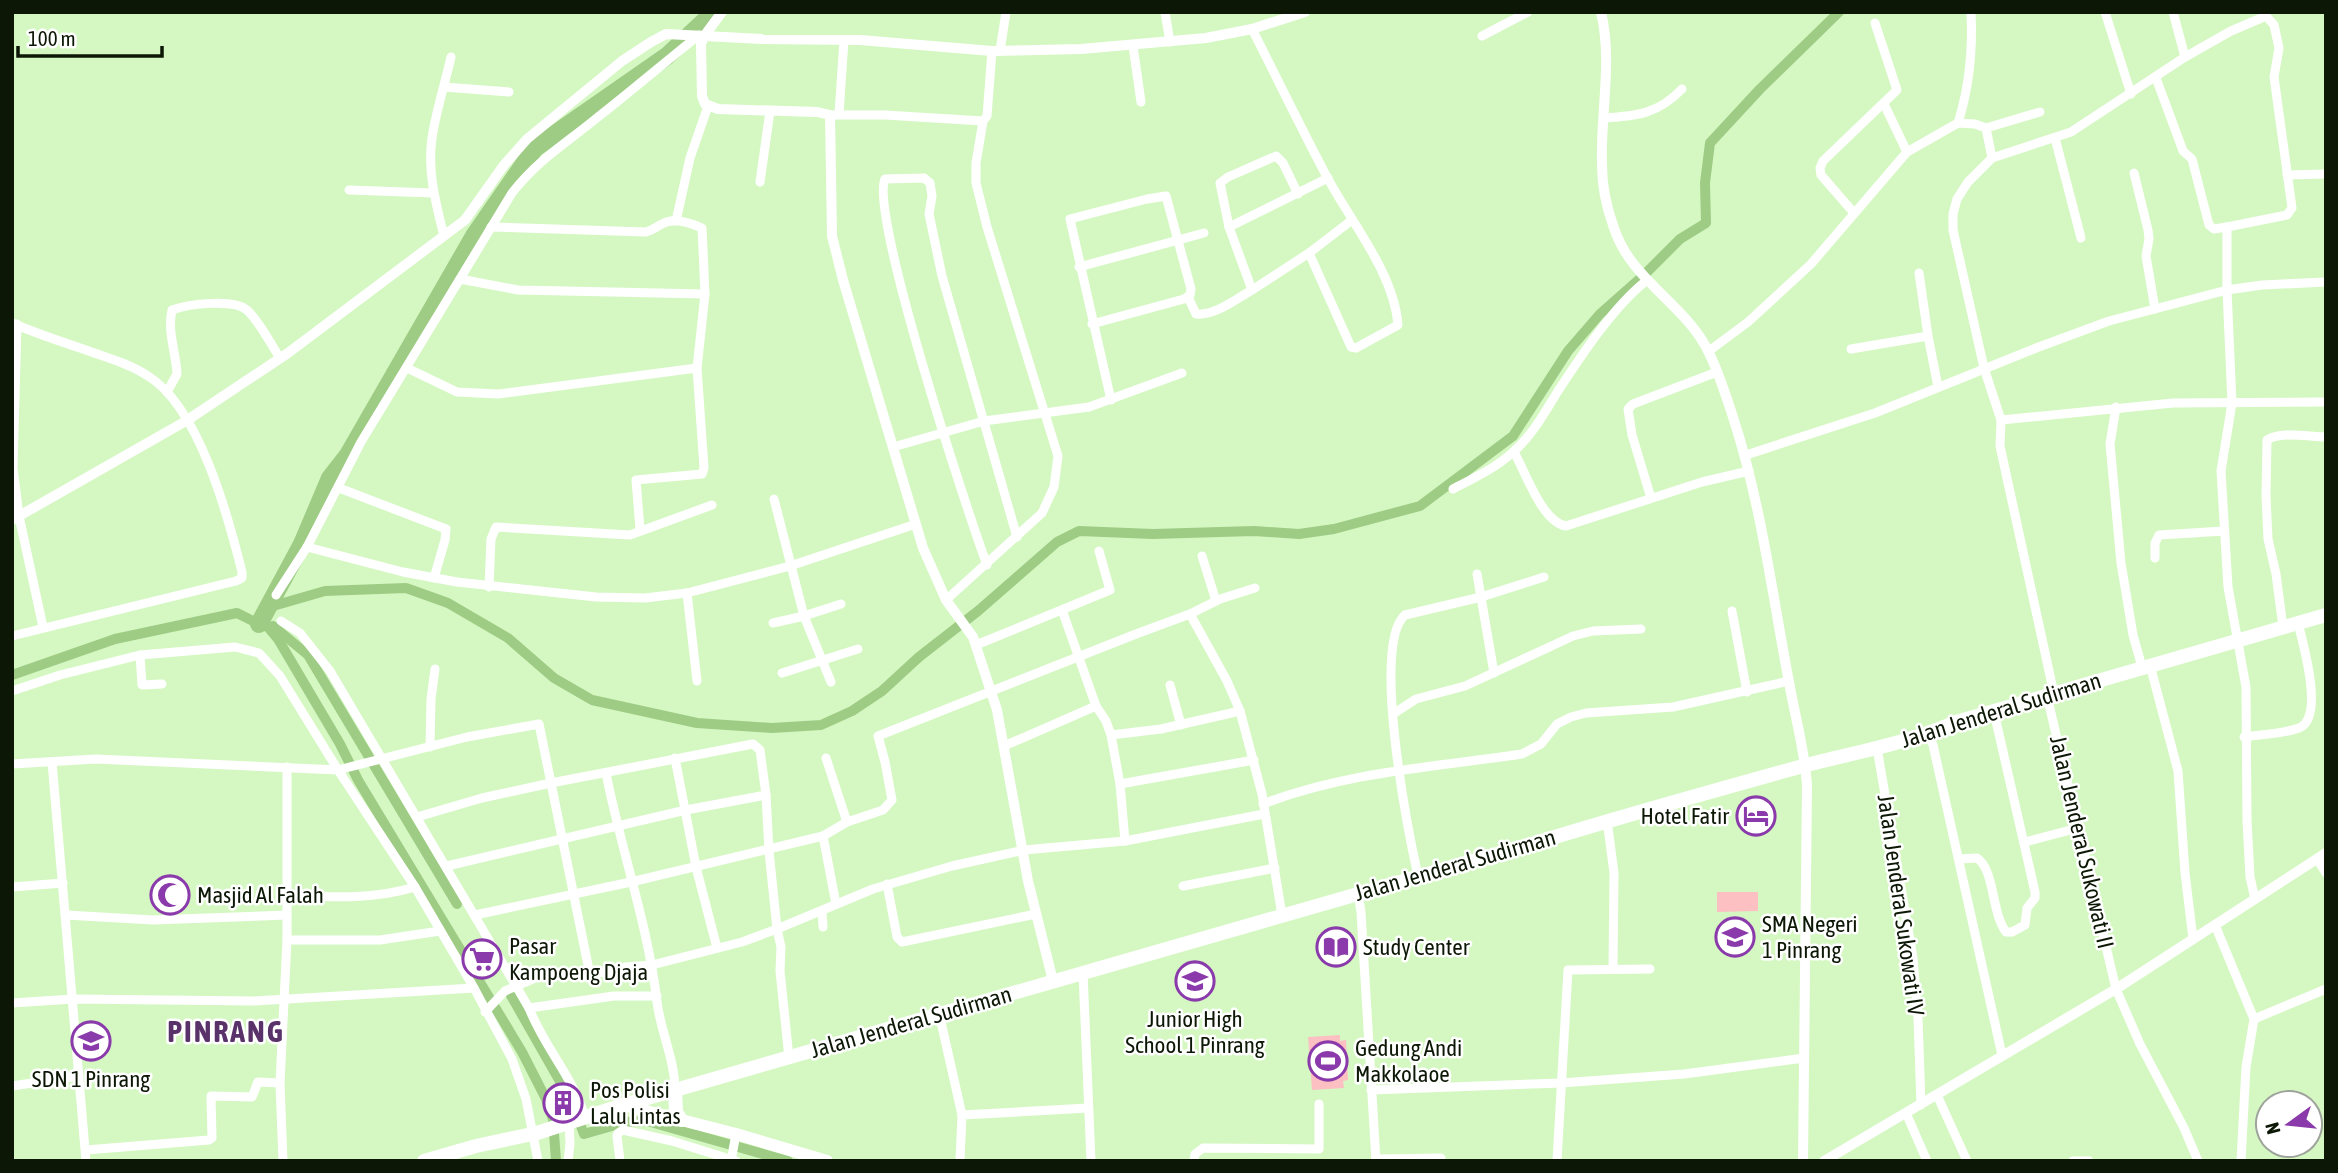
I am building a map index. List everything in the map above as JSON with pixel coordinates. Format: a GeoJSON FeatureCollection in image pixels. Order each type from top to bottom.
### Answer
{"type":"FeatureCollection","features":[{"type":"Feature","properties":{"kind":"highway","name":"Jalan Jenderal Sudirman"},"geometry":{"type":"LineString","coordinates":[[424,1161],[476,1146],[536,1134],[623,1105],[939,1013],[1607,820],[1928,734],[1956,722],[2326,615]]}},
{"type":"Feature","properties":{"kind":"highway"},"geometry":{"type":"LineString","coordinates":[[675,1091],[676,1112],[681,1120]]}},
{"type":"Feature","properties":{"kind":"main road"},"geometry":{"type":"LineString","coordinates":[[623,1105],[735,1138],[827,1161]]}},
{"type":"Feature","properties":{"kind":"street"},"geometry":{"type":"LineString","coordinates":[[276,595],[307,547],[361,442],[512,193],[529,171],[555,148],[591,123],[722,12]]}},
{"type":"Feature","properties":{"kind":"street"},"geometry":{"type":"LineString","coordinates":[[948,602],[1042,513],[1048,504],[1057,472],[1058,456],[1046,413],[987,227],[976,183],[976,163],[983,121],[987,116],[996,51],[1006,12]]}},
{"type":"Feature","properties":{"kind":"street"},"geometry":{"type":"LineString","coordinates":[[1166,12],[1170,42]]}},
{"type":"Feature","properties":{"kind":"street"},"geometry":{"type":"LineString","coordinates":[[15,518],[191,417],[280,358],[466,220],[503,164],[541,125],[622,61],[666,34],[844,40],[996,51],[1170,42],[1252,29],[1305,12]]}},
{"type":"Feature","properties":{"kind":"street"},"geometry":{"type":"LineString","coordinates":[[1482,36],[1528,12]]}},
{"type":"Feature","properties":{"kind":"street"},"geometry":{"type":"LineString","coordinates":[[1601,12],[1606,43],[1602,168],[1611,216],[1619,243],[1642,282],[1677,308],[1709,351],[1717,372],[1749,471],[1801,733],[1807,786],[1803,1161]]}},
{"type":"Feature","properties":{"kind":"street"},"geometry":{"type":"LineString","coordinates":[[1958,122],[1972,62],[1971,12]]}},
{"type":"Feature","properties":{"kind":"street"},"geometry":{"type":"LineString","coordinates":[[2105,12],[2131,94]]}},
{"type":"Feature","properties":{"kind":"street"},"geometry":{"type":"LineString","coordinates":[[2173,12],[2185,57]]}},
{"type":"Feature","properties":{"kind":"street"},"geometry":{"type":"LineString","coordinates":[[1986,128],[1992,158],[2055,138],[2082,125],[2185,57],[2265,14],[2274,25],[2278,48],[2274,77],[2291,213],[2227,228],[2214,229],[2209,225],[2192,159],[2183,151],[2156,78]]}},
{"type":"Feature","properties":{"kind":"street"},"geometry":{"type":"LineString","coordinates":[[1854,213],[1826,181],[1820,168],[1823,161],[1894,94],[1897,84],[1875,23]]}},
{"type":"Feature","properties":{"kind":"street"},"geometry":{"type":"LineString","coordinates":[[1252,29],[1328,178],[1392,293],[1398,325],[1356,348],[1351,347],[1309,253]]}},
{"type":"Feature","properties":{"kind":"street"},"geometry":{"type":"LineString","coordinates":[[698,35],[701,44],[703,101],[708,106],[834,115],[885,114],[983,121]]}},
{"type":"Feature","properties":{"kind":"street"},"geometry":{"type":"LineString","coordinates":[[844,40],[834,115],[832,236],[843,281],[932,571],[976,645],[991,691],[1001,725],[1036,914],[1053,981]]}},
{"type":"Feature","properties":{"kind":"street"},"geometry":{"type":"LineString","coordinates":[[1133,46],[1141,102]]}},
{"type":"Feature","properties":{"kind":"street"},"geometry":{"type":"LineString","coordinates":[[444,236],[433,193],[432,139],[451,57]]}},
{"type":"Feature","properties":{"kind":"street"},"geometry":{"type":"LineString","coordinates":[[444,87],[509,92]]}},
{"type":"Feature","properties":{"kind":"street"},"geometry":{"type":"LineString","coordinates":[[1604,118],[1653,111],[1666,105],[1682,89]]}},
{"type":"Feature","properties":{"kind":"street"},"geometry":{"type":"LineString","coordinates":[[1884,104],[1907,152]]}},
{"type":"Feature","properties":{"kind":"street"},"geometry":{"type":"LineString","coordinates":[[676,221],[690,158],[708,106]]}},
{"type":"Feature","properties":{"kind":"street"},"geometry":{"type":"LineString","coordinates":[[760,183],[770,111]]}},
{"type":"Feature","properties":{"kind":"street"},"geometry":{"type":"LineString","coordinates":[[1709,351],[1748,322],[1811,264],[1907,152],[1958,122],[1986,128],[2040,112]]}},
{"type":"Feature","properties":{"kind":"street"},"geometry":{"type":"LineString","coordinates":[[2055,138],[2081,238]]}},
{"type":"Feature","properties":{"kind":"street"},"geometry":{"type":"LineString","coordinates":[[1252,290],[1229,227],[1220,183],[1276,156],[1283,163],[1298,194]]}},
{"type":"Feature","properties":{"kind":"street","name":"Jalan Jenderal Sukowati II"},"geometry":{"type":"LineString","coordinates":[[1992,158],[1968,182],[1957,199],[1953,230],[1984,368],[2001,420],[2000,446],[2050,695],[2116,989],[2198,1161]]}},
{"type":"Feature","properties":{"kind":"street"},"geometry":{"type":"LineString","coordinates":[[2134,173],[2149,239],[2146,256],[2155,309]]}},
{"type":"Feature","properties":{"kind":"street"},"geometry":{"type":"LineString","coordinates":[[2287,175],[2326,174]]}},
{"type":"Feature","properties":{"kind":"street"},"geometry":{"type":"LineString","coordinates":[[987,565],[916,341],[890,236],[884,202],[885,179],[924,178],[930,183],[932,196],[929,214],[932,236],[954,322],[1017,537]]}},
{"type":"Feature","properties":{"kind":"street"},"geometry":{"type":"LineString","coordinates":[[1229,227],[1328,178]]}},
{"type":"Feature","properties":{"kind":"street"},"geometry":{"type":"LineString","coordinates":[[349,190],[433,193]]}},
{"type":"Feature","properties":{"kind":"street"},"geometry":{"type":"LineString","coordinates":[[1111,400],[1070,219],[1161,195],[1166,196],[1191,289],[1188,297],[1196,314],[1200,315],[1252,290],[1309,253],[1352,220]]}},
{"type":"Feature","properties":{"kind":"street"},"geometry":{"type":"LineString","coordinates":[[491,227],[646,232],[654,230],[665,221],[676,221],[696,225],[704,232],[705,294],[697,368],[705,462],[702,474],[636,480],[640,529]]}},
{"type":"Feature","properties":{"kind":"street"},"geometry":{"type":"LineString","coordinates":[[2227,228],[2232,403],[2221,471],[2228,587],[2246,687],[2249,863],[2255,899]]}},
{"type":"Feature","properties":{"kind":"street"},"geometry":{"type":"LineString","coordinates":[[1079,267],[1204,233]]}},
{"type":"Feature","properties":{"kind":"street"},"geometry":{"type":"LineString","coordinates":[[1919,273],[1927,335],[1938,387]]}},
{"type":"Feature","properties":{"kind":"street"},"geometry":{"type":"LineString","coordinates":[[460,279],[518,290],[705,294]]}},
{"type":"Feature","properties":{"kind":"street"},"geometry":{"type":"LineString","coordinates":[[1453,489],[1482,474],[1514,452],[1533,430],[1586,351],[1642,282]]}},
{"type":"Feature","properties":{"kind":"street"},"geometry":{"type":"LineString","coordinates":[[1745,455],[1875,413],[2083,330],[2227,290],[2262,285],[2326,282]]}},
{"type":"Feature","properties":{"kind":"street"},"geometry":{"type":"LineString","coordinates":[[1092,324],[1188,297]]}},
{"type":"Feature","properties":{"kind":"street"},"geometry":{"type":"LineString","coordinates":[[170,388],[177,374],[170,318],[172,310],[178,307],[236,304],[247,310],[280,358]]}},
{"type":"Feature","properties":{"kind":"street"},"geometry":{"type":"LineString","coordinates":[[12,636],[242,579],[231,528],[191,417],[170,388],[136,369],[14,323],[15,518],[43,627]]}},
{"type":"Feature","properties":{"kind":"street"},"geometry":{"type":"LineString","coordinates":[[1851,349],[1927,335]]}},
{"type":"Feature","properties":{"kind":"street"},"geometry":{"type":"LineString","coordinates":[[407,368],[457,392],[498,394],[697,368]]}},
{"type":"Feature","properties":{"kind":"street"},"geometry":{"type":"LineString","coordinates":[[1651,498],[1632,435],[1628,409],[1633,404],[1717,372]]}},
{"type":"Feature","properties":{"kind":"street"},"geometry":{"type":"LineString","coordinates":[[893,447],[984,421],[1089,407],[1182,373]]}},
{"type":"Feature","properties":{"kind":"street"},"geometry":{"type":"LineString","coordinates":[[2001,420],[2116,407],[2200,402],[2326,402]]}},
{"type":"Feature","properties":{"kind":"street"},"geometry":{"type":"LineString","coordinates":[[2116,407],[2110,444],[2119,540],[2133,635],[2146,666],[2178,771],[2193,939]]}},
{"type":"Feature","properties":{"kind":"street"},"geometry":{"type":"LineString","coordinates":[[2283,627],[2268,539],[2267,440],[2280,436],[2326,437]]}},
{"type":"Feature","properties":{"kind":"street"},"geometry":{"type":"LineString","coordinates":[[1514,452],[1545,511],[1562,526],[1702,482],[1749,471]]}},
{"type":"Feature","properties":{"kind":"street"},"geometry":{"type":"LineString","coordinates":[[339,488],[446,529],[446,540],[434,578]]}},
{"type":"Feature","properties":{"kind":"street"},"geometry":{"type":"LineString","coordinates":[[774,499],[804,616],[831,682]]}},
{"type":"Feature","properties":{"kind":"street"},"geometry":{"type":"LineString","coordinates":[[489,587],[491,539],[496,527],[623,535],[712,505]]}},
{"type":"Feature","properties":{"kind":"street"},"geometry":{"type":"LineString","coordinates":[[307,547],[434,578],[489,587],[596,597],[645,598],[687,593],[790,566],[916,524]]}},
{"type":"Feature","properties":{"kind":"street"},"geometry":{"type":"LineString","coordinates":[[2155,558],[2155,543],[2159,535],[2224,531]]}},
{"type":"Feature","properties":{"kind":"street"},"geometry":{"type":"LineString","coordinates":[[976,645],[1110,590],[1099,551]]}},
{"type":"Feature","properties":{"kind":"street"},"geometry":{"type":"LineString","coordinates":[[1202,556],[1216,601]]}},
{"type":"Feature","properties":{"kind":"street"},"geometry":{"type":"LineString","coordinates":[[1478,574],[1494,673]]}},
{"type":"Feature","properties":{"kind":"street"},"geometry":{"type":"LineString","coordinates":[[1418,876],[1393,714],[1391,653],[1400,619],[1428,608],[1480,597],[1544,577]]}},
{"type":"Feature","properties":{"kind":"street"},"geometry":{"type":"LineString","coordinates":[[475,915],[631,882],[823,836],[847,822],[883,810],[892,800],[877,736],[1190,614],[1216,601],[1255,588]]}},
{"type":"Feature","properties":{"kind":"street"},"geometry":{"type":"LineString","coordinates":[[687,593],[697,681]]}},
{"type":"Feature","properties":{"kind":"street"},"geometry":{"type":"LineString","coordinates":[[773,622],[804,616],[841,604]]}},
{"type":"Feature","properties":{"kind":"street"},"geometry":{"type":"LineString","coordinates":[[1062,610],[1096,706],[1111,735],[1120,784],[1125,841]]}},
{"type":"Feature","properties":{"kind":"street"},"geometry":{"type":"LineString","coordinates":[[1732,611],[1747,692]]}},
{"type":"Feature","properties":{"kind":"street"},"geometry":{"type":"LineString","coordinates":[[1190,614],[1240,710],[1254,760],[1282,915]]}},
{"type":"Feature","properties":{"kind":"street"},"geometry":{"type":"LineString","coordinates":[[281,621],[300,634],[318,654],[447,866],[529,1008],[536,1027],[578,1093],[568,1161]]}},
{"type":"Feature","properties":{"kind":"street"},"geometry":{"type":"LineString","coordinates":[[2245,737],[2302,727],[2311,717],[2313,705],[2298,623]]}},
{"type":"Feature","properties":{"kind":"street"},"geometry":{"type":"LineString","coordinates":[[1393,714],[1416,699],[1465,686],[1573,636],[1593,631],[1641,629]]}},
{"type":"Feature","properties":{"kind":"street"},"geometry":{"type":"LineString","coordinates":[[12,691],[60,675],[140,655],[225,647],[245,648],[259,653],[280,676],[415,887],[474,988],[512,1059],[536,1134],[538,1161]]}},
{"type":"Feature","properties":{"kind":"street"},"geometry":{"type":"LineString","coordinates":[[782,673],[858,649]]}},
{"type":"Feature","properties":{"kind":"street"},"geometry":{"type":"LineString","coordinates":[[140,655],[142,685],[162,684]]}},
{"type":"Feature","properties":{"kind":"street"},"geometry":{"type":"LineString","coordinates":[[430,747],[435,669]]}},
{"type":"Feature","properties":{"kind":"street"},"geometry":{"type":"LineString","coordinates":[[485,1012],[505,991],[516,985],[555,974],[590,975],[625,967],[652,965],[742,942],[887,884],[935,870],[1024,850],[1125,841],[1263,809],[1315,786],[1401,770],[1527,753],[1541,744],[1557,724],[1571,717],[1586,713],[1673,707],[1789,681]]}},
{"type":"Feature","properties":{"kind":"street"},"geometry":{"type":"LineString","coordinates":[[1170,685],[1181,725]]}},
{"type":"Feature","properties":{"kind":"street"},"geometry":{"type":"LineString","coordinates":[[1004,746],[1096,706]]}},
{"type":"Feature","properties":{"kind":"street"},"geometry":{"type":"LineString","coordinates":[[1111,735],[1181,725],[1240,710]]}},
{"type":"Feature","properties":{"kind":"street"},"geometry":{"type":"LineString","coordinates":[[1959,859],[1981,860],[1997,918],[2006,932],[2025,925],[2027,908],[2035,898],[2025,842],[2014,806],[2010,776],[1994,712]]}},
{"type":"Feature","properties":{"kind":"street"},"geometry":{"type":"LineString","coordinates":[[12,764],[96,759],[338,770],[539,724],[590,975]]}},
{"type":"Feature","properties":{"kind":"street"},"geometry":{"type":"LineString","coordinates":[[1928,734],[1959,859],[2002,1055]]}},
{"type":"Feature","properties":{"kind":"street"},"geometry":{"type":"LineString","coordinates":[[417,817],[482,798],[551,783],[753,744],[758,747],[766,795],[789,1058]]}},
{"type":"Feature","properties":{"kind":"street","name":"Jalan Jenderal Sukowati IV"},"geometry":{"type":"LineString","coordinates":[[1877,748],[1913,958],[1921,1105]]}},
{"type":"Feature","properties":{"kind":"street"},"geometry":{"type":"LineString","coordinates":[[675,758],[696,867],[717,948]]}},
{"type":"Feature","properties":{"kind":"street"},"geometry":{"type":"LineString","coordinates":[[826,758],[847,822]]}},
{"type":"Feature","properties":{"kind":"street"},"geometry":{"type":"LineString","coordinates":[[1120,784],[1254,760]]}},
{"type":"Feature","properties":{"kind":"street"},"geometry":{"type":"LineString","coordinates":[[52,762],[86,1156],[209,1140],[212,1138],[211,1096],[252,1097],[258,1082],[280,1083]]}},
{"type":"Feature","properties":{"kind":"street"},"geometry":{"type":"LineString","coordinates":[[284,1161],[280,1083],[287,940],[287,767]]}},
{"type":"Feature","properties":{"kind":"street"},"geometry":{"type":"LineString","coordinates":[[606,773],[652,965],[664,1033],[675,1075],[675,1091]]}},
{"type":"Feature","properties":{"kind":"street"},"geometry":{"type":"LineString","coordinates":[[447,866],[686,810],[766,795]]}},
{"type":"Feature","properties":{"kind":"street"},"geometry":{"type":"LineString","coordinates":[[1607,820],[1614,873],[1613,968]]}},
{"type":"Feature","properties":{"kind":"street"},"geometry":{"type":"LineString","coordinates":[[2025,842],[2078,828]]}},
{"type":"Feature","properties":{"kind":"street"},"geometry":{"type":"LineString","coordinates":[[823,836],[836,904]]}},
{"type":"Feature","properties":{"kind":"street"},"geometry":{"type":"LineString","coordinates":[[1824,1161],[2116,989],[2321,856],[2326,873]]}},
{"type":"Feature","properties":{"kind":"street"},"geometry":{"type":"LineString","coordinates":[[1184,886],[1275,868]]}},
{"type":"Feature","properties":{"kind":"street"},"geometry":{"type":"LineString","coordinates":[[12,887],[63,883]]}},
{"type":"Feature","properties":{"kind":"street"},"geometry":{"type":"LineString","coordinates":[[887,884],[897,937],[902,942],[1036,914]]}},
{"type":"Feature","properties":{"kind":"street"},"geometry":{"type":"LineString","coordinates":[[287,895],[359,898],[415,887]]}},
{"type":"Feature","properties":{"kind":"street"},"geometry":{"type":"LineString","coordinates":[[1358,893],[1362,912],[1376,1160],[1441,1158]]}},
{"type":"Feature","properties":{"kind":"street"},"geometry":{"type":"LineString","coordinates":[[822,912],[823,927]]}},
{"type":"Feature","properties":{"kind":"street"},"geometry":{"type":"LineString","coordinates":[[66,915],[153,920],[287,915]]}},
{"type":"Feature","properties":{"kind":"street"},"geometry":{"type":"LineString","coordinates":[[2215,925],[2254,1019],[2246,1067],[2241,1161]]}},
{"type":"Feature","properties":{"kind":"street"},"geometry":{"type":"LineString","coordinates":[[287,940],[380,940],[440,931]]}},
{"type":"Feature","properties":{"kind":"street"},"geometry":{"type":"LineString","coordinates":[[1557,1161],[1568,970],[1650,969]]}},
{"type":"Feature","properties":{"kind":"street"},"geometry":{"type":"LineString","coordinates":[[1083,973],[1091,1161]]}},
{"type":"Feature","properties":{"kind":"street"},"geometry":{"type":"LineString","coordinates":[[12,1003],[73,999],[192,1002],[474,988]]}},
{"type":"Feature","properties":{"kind":"street"},"geometry":{"type":"LineString","coordinates":[[2254,1019],[2326,989]]}},
{"type":"Feature","properties":{"kind":"street"},"geometry":{"type":"LineString","coordinates":[[529,1008],[614,996],[657,996]]}},
{"type":"Feature","properties":{"kind":"street"},"geometry":{"type":"LineString","coordinates":[[939,1013],[962,1115],[960,1161]]}},
{"type":"Feature","properties":{"kind":"street"},"geometry":{"type":"LineString","coordinates":[[1371,1090],[1561,1083],[1684,1074],[1804,1058]]}},
{"type":"Feature","properties":{"kind":"street"},"geometry":{"type":"LineString","coordinates":[[12,1086],[79,1076]]}},
{"type":"Feature","properties":{"kind":"street"},"geometry":{"type":"LineString","coordinates":[[1937,1095],[1967,1161]]}},
{"type":"Feature","properties":{"kind":"street"},"geometry":{"type":"LineString","coordinates":[[1319,1104],[1319,1161]]}},
{"type":"Feature","properties":{"kind":"street"},"geometry":{"type":"LineString","coordinates":[[962,1115],[1088,1108]]}},
{"type":"Feature","properties":{"kind":"street"},"geometry":{"type":"LineString","coordinates":[[1906,1113],[1927,1161]]}},
{"type":"Feature","properties":{"kind":"street"},"geometry":{"type":"LineString","coordinates":[[620,1161],[617,1136],[623,1130],[733,1160],[735,1138]]}},
{"type":"Feature","properties":{"kind":"street"},"geometry":{"type":"LineString","coordinates":[[1194,1161],[1195,1154],[1203,1148],[1319,1149]]}},
{"type":"Feature","properties":{"kind":"street"},"geometry":{"type":"LineString","coordinates":[[2073,1161],[2089,1161]]}},
{"type":"Feature","properties":{"kind":"shaded area"},"geometry":{"type":"Polygon","coordinates":[[[1717,892],[1758,892],[1758,911],[1717,912],[1717,892]]]}},
{"type":"Feature","properties":{"kind":"shaded area","name":"Gedung Andi Makkolaoe"},"geometry":{"type":"Polygon","coordinates":[[[1340,1035],[1340,1041],[1346,1040],[1348,1080],[1343,1081],[1344,1088],[1312,1090],[1308,1037],[1340,1035]]]}},
{"type":"Feature","properties":{"kind":"waterway"},"geometry":{"type":"LineString","coordinates":[[259,624],[302,544],[330,478],[348,455],[474,236],[535,148],[667,56],[714,12]]}},
{"type":"Feature","properties":{"kind":"waterway"},"geometry":{"type":"LineString","coordinates":[[12,675],[115,639],[237,613],[259,624],[273,606],[325,591],[406,588],[448,603],[508,638],[554,678],[592,700],[697,723],[772,728],[821,725],[852,711],[882,691],[1057,542],[1079,531],[1153,534],[1254,531],[1299,534],[1334,529],[1420,506],[1513,436],[1568,351],[1600,314],[1680,239],[1706,223],[1705,183],[1710,143],[1760,89],[1839,12]]}},
{"type":"Feature","properties":{"kind":"waterway"},"geometry":{"type":"LineString","coordinates":[[259,624],[268,627],[278,639],[340,744],[358,780],[522,1052],[553,1119],[556,1161]]}},
{"type":"Feature","properties":{"kind":"waterway"},"geometry":{"type":"LineString","coordinates":[[273,626],[308,655],[457,904]]}},
{"type":"Feature","properties":{"kind":"waterway"},"geometry":{"type":"LineString","coordinates":[[509,992],[570,1099],[584,1134],[626,1122],[647,1121],[788,1161]]}},
{"type":"Feature","properties":{"kind":"place","name":"Hotel Fatir"},"geometry":{"type":"Point","coordinates":[1756,816]}},
{"type":"Feature","properties":{"kind":"place","name":"Masjid Al Falah"},"geometry":{"type":"Point","coordinates":[170,895]}},
{"type":"Feature","properties":{"kind":"place","name":"SMA Negeri 1 Pinrang"},"geometry":{"type":"Point","coordinates":[1735,937]}},
{"type":"Feature","properties":{"kind":"place","name":"Study Center"},"geometry":{"type":"Point","coordinates":[1336,947]}},
{"type":"Feature","properties":{"kind":"place","name":"Pasar Kampoeng Djaja"},"geometry":{"type":"Point","coordinates":[482,959]}},
{"type":"Feature","properties":{"kind":"place","name":"Junior High School 1 Pinrang"},"geometry":{"type":"Point","coordinates":[1195,981]}},
{"type":"Feature","properties":{"kind":"place","name":"SDN 1 Pinrang"},"geometry":{"type":"Point","coordinates":[91,1041]}},
{"type":"Feature","properties":{"kind":"place","name":"Gedung Andi Makkolaoe"},"geometry":{"type":"Point","coordinates":[1328,1061]}},
{"type":"Feature","properties":{"kind":"place","name":"Pos Polisi Lalu Lintas"},"geometry":{"type":"Point","coordinates":[563,1103]}},
{"type":"Feature","properties":{"kind":"district","name":"PINRANG"},"geometry":{"type":"Point","coordinates":[226,1032]}}]}
